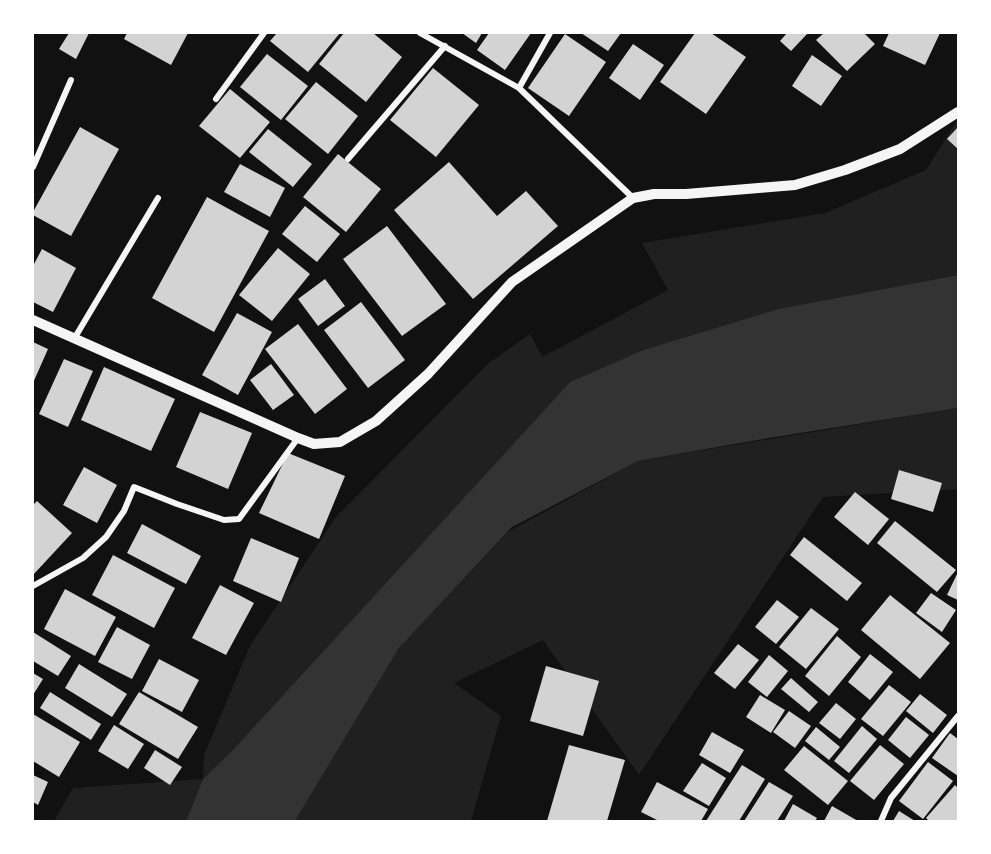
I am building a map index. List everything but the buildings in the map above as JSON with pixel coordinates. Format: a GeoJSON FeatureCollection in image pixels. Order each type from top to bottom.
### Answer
{"type":"FeatureCollection","features":[{"type":"Feature","properties":{"kind":"street"},"geometry":{"type":"LineString","coordinates":[[216,99],[264,33]]}},
{"type":"Feature","properties":{"kind":"street"},"geometry":{"type":"LineString","coordinates":[[420,33],[519,88],[633,198]]}},
{"type":"Feature","properties":{"kind":"street"},"geometry":{"type":"LineString","coordinates":[[519,88],[550,33]]}},
{"type":"Feature","properties":{"kind":"street"},"geometry":{"type":"LineString","coordinates":[[348,159],[445,46]]}},
{"type":"Feature","properties":{"kind":"street"},"geometry":{"type":"LineString","coordinates":[[33,167],[71,80]]}},
{"type":"Feature","properties":{"kind":"street"},"geometry":{"type":"LineString","coordinates":[[33,320],[298,438],[314,444],[340,442],[376,421],[428,374],[512,282],[633,198],[654,194],[686,194],[795,185],[845,170],[900,149],[958,112]]}},
{"type":"Feature","properties":{"kind":"street"},"geometry":{"type":"LineString","coordinates":[[74,339],[158,198]]}},
{"type":"Feature","properties":{"kind":"street"},"geometry":{"type":"LineString","coordinates":[[33,585],[83,558],[106,537],[124,511],[134,487],[224,520],[239,519],[298,438]]}},
{"type":"Feature","properties":{"kind":"street"},"geometry":{"type":"LineString","coordinates":[[881,821],[891,798],[958,716]]}},
{"type":"Feature","properties":{"kind":"shaded area"},"geometry":{"type":"Polygon","coordinates":[[[958,119],[958,275],[778,309],[643,350],[570,382],[232,751],[203,779],[204,755],[250,646],[336,517],[489,363],[530,334],[542,357],[668,290],[642,243],[825,213],[926,170],[958,119]]]}},
{"type":"Feature","properties":{"kind":"shaded area"},"geometry":{"type":"Polygon","coordinates":[[[958,275],[958,408],[638,461],[512,527],[399,648],[295,821],[186,821],[203,779],[232,751],[570,382],[643,350],[778,309],[958,275]]]}},
{"type":"Feature","properties":{"kind":"shaded area"},"geometry":{"type":"Polygon","coordinates":[[[958,408],[958,489],[823,497],[639,775],[543,640],[454,683],[501,716],[471,821],[295,821],[399,648],[508,532],[638,461],[958,408]]]}},
{"type":"Feature","properties":{"kind":"shaded area"},"geometry":{"type":"Polygon","coordinates":[[[203,779],[186,821],[54,821],[73,788],[203,779]]]}}]}
